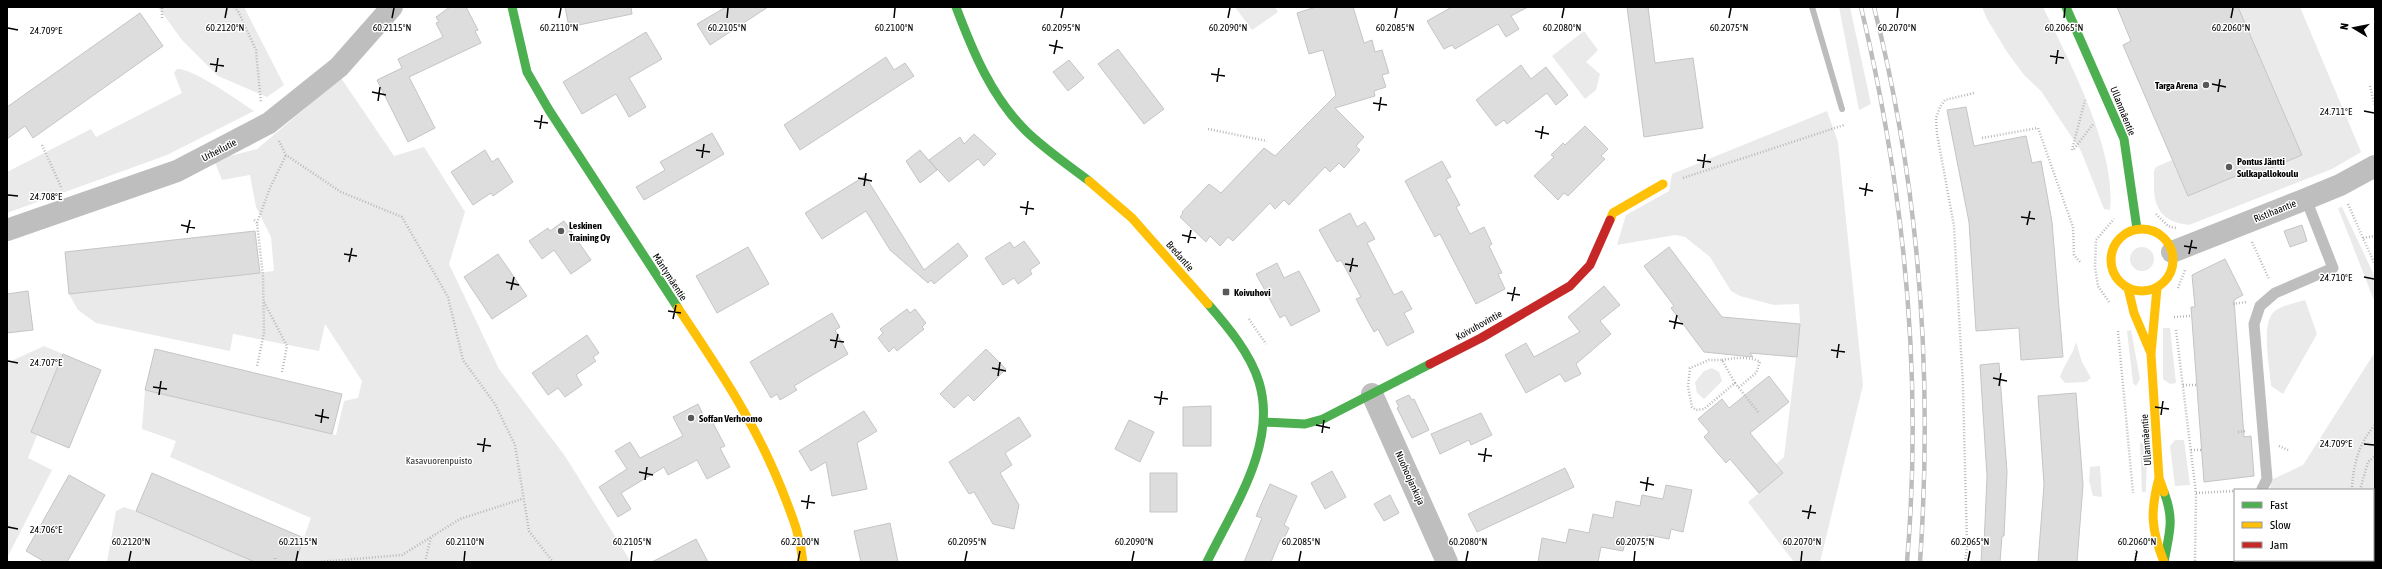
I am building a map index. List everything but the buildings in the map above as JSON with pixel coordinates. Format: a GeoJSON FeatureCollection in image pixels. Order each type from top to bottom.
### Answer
{"type":"FeatureCollection","features":[{"type":"Feature","properties":{"kind":"street","name":"Urheilutie"},"geometry":{"type":"LineString","coordinates":[[7,230],[177,171],[269,123],[340,67],[392,7]]}},
{"type":"Feature","properties":{"kind":"street","name":"Mäntymäentie"},"geometry":{"type":"LineString","coordinates":[[512,7],[527,72],[549,110],[630,235],[737,396],[767,452],[800,536],[803,562]]}},
{"type":"Feature","properties":{"kind":"street","name":"Bredantie"},"geometry":{"type":"LineString","coordinates":[[956,7],[981,67],[1015,119],[1041,145],[1114,201],[1145,232],[1226,325],[1253,369],[1263,404],[1264,422],[1257,454],[1247,483],[1207,562]]}},
{"type":"Feature","properties":{"kind":"street","name":"Ullanmäentie"},"geometry":{"type":"LineString","coordinates":[[2066,7],[2084,44],[2124,139],[2137,229]]}},
{"type":"Feature","properties":{"kind":"street","name":"Ristihaantie"},"geometry":{"type":"LineString","coordinates":[[2181,249],[2306,199],[2375,166]]}},
{"type":"Feature","properties":{"kind":"street","name":"Koivuhovintie"},"geometry":{"type":"LineString","coordinates":[[1264,422],[1305,424],[1323,419],[1481,338],[1570,286],[1590,265],[1613,213],[1663,184]]}},
{"type":"Feature","properties":{"kind":"street"},"geometry":{"type":"LineString","coordinates":[[2137,229],[2146,229],[2159,234],[2169,244],[2181,249],[2173,263],[2170,273],[2157,288],[2144,291],[2128,288],[2118,281],[2114,273],[2111,254],[2120,238],[2137,229]]}},
{"type":"Feature","properties":{"kind":"street","name":"Ullanmäentie"},"geometry":{"type":"LineString","coordinates":[[2128,288],[2134,313],[2150,354]]}},
{"type":"Feature","properties":{"kind":"street","name":"Ullanmäentie"},"geometry":{"type":"LineString","coordinates":[[2157,288],[2150,354],[2159,478],[2171,511],[2171,534],[2164,562]]}},
{"type":"Feature","properties":{"kind":"street","name":"Nuohoojankuja"},"geometry":{"type":"LineString","coordinates":[[1372,394],[1447,562]]}},
{"type":"Feature","properties":{"kind":"street","name":"Ullanmäentie"},"geometry":{"type":"LineString","coordinates":[[2159,478],[2151,508],[2151,523],[2152,533],[2164,562]]}},
{"type":"Feature","properties":{"kind":"lane"},"geometry":{"type":"LineString","coordinates":[[2262,489],[2267,479],[2254,324],[2260,306],[2275,293],[2333,268],[2306,199]]}},
{"type":"Feature","properties":{"kind":"path"},"geometry":{"type":"LineString","coordinates":[[162,7],[162,18]]}},
{"type":"Feature","properties":{"kind":"path"},"geometry":{"type":"LineString","coordinates":[[234,7],[238,11],[256,50],[262,111],[286,155],[341,192],[402,217],[448,297],[463,360],[495,404],[515,444],[522,499],[529,531],[553,562]]}},
{"type":"Feature","properties":{"kind":"path"},"geometry":{"type":"LineString","coordinates":[[2370,86],[2375,107]]}},
{"type":"Feature","properties":{"kind":"path"},"geometry":{"type":"LineString","coordinates":[[1965,562],[1967,547],[1963,386],[1954,226],[1937,134],[1936,118],[1940,107],[1945,100],[1974,94]]}},
{"type":"Feature","properties":{"kind":"path"},"geometry":{"type":"LineString","coordinates":[[2087,94],[2072,150],[2083,140],[2097,117]]}},
{"type":"Feature","properties":{"kind":"path"},"geometry":{"type":"LineString","coordinates":[[1663,184],[1844,125]]}},
{"type":"Feature","properties":{"kind":"path"},"geometry":{"type":"LineString","coordinates":[[1208,128],[1267,141]]}},
{"type":"Feature","properties":{"kind":"path"},"geometry":{"type":"LineString","coordinates":[[1982,138],[2038,128],[2073,227],[2074,255],[2080,262]]}},
{"type":"Feature","properties":{"kind":"path"},"geometry":{"type":"LineString","coordinates":[[42,144],[62,190]]}},
{"type":"Feature","properties":{"kind":"path"},"geometry":{"type":"LineString","coordinates":[[257,366],[264,333],[257,223],[270,188],[286,155]]}},
{"type":"Feature","properties":{"kind":"path"},"geometry":{"type":"LineString","coordinates":[[2346,199],[2375,265]]}},
{"type":"Feature","properties":{"kind":"path"},"geometry":{"type":"LineString","coordinates":[[2113,309],[2098,286],[2095,267],[2096,240],[2116,217]]}},
{"type":"Feature","properties":{"kind":"path"},"geometry":{"type":"LineString","coordinates":[[254,220],[257,223]]}},
{"type":"Feature","properties":{"kind":"path"},"geometry":{"type":"LineString","coordinates":[[2250,236],[2275,293]]}},
{"type":"Feature","properties":{"kind":"path"},"geometry":{"type":"LineString","coordinates":[[2363,238],[2375,236]]}},
{"type":"Feature","properties":{"kind":"path"},"geometry":{"type":"LineString","coordinates":[[2177,291],[2185,271],[2193,261],[2181,249]]}},
{"type":"Feature","properties":{"kind":"path"},"geometry":{"type":"LineString","coordinates":[[263,300],[287,346],[282,372]]}},
{"type":"Feature","properties":{"kind":"path"},"geometry":{"type":"LineString","coordinates":[[2174,313],[2196,493],[2195,562]]}},
{"type":"Feature","properties":{"kind":"path"},"geometry":{"type":"LineString","coordinates":[[2174,317],[2191,316]]}},
{"type":"Feature","properties":{"kind":"path"},"geometry":{"type":"LineString","coordinates":[[2118,330],[2134,500]]}},
{"type":"Feature","properties":{"kind":"path"},"geometry":{"type":"LineString","coordinates":[[1734,383],[1704,409],[1696,410],[1692,407],[1688,387],[1690,368],[1709,360],[1746,358],[1756,359],[1760,362],[1756,374],[1738,388]]}},
{"type":"Feature","properties":{"kind":"path"},"geometry":{"type":"LineString","coordinates":[[1722,360],[1734,383],[1758,412]]}},
{"type":"Feature","properties":{"kind":"path"},"geometry":{"type":"LineString","coordinates":[[2183,385],[2196,384]]}},
{"type":"Feature","properties":{"kind":"path"},"geometry":{"type":"LineString","coordinates":[[2352,489],[2353,468],[2365,436],[2375,425]]}},
{"type":"Feature","properties":{"kind":"path"},"geometry":{"type":"LineString","coordinates":[[2191,450],[2201,450]]}},
{"type":"Feature","properties":{"kind":"path"},"geometry":{"type":"LineString","coordinates":[[2360,489],[2368,462],[2375,456]]}},
{"type":"Feature","properties":{"kind":"path"},"geometry":{"type":"LineString","coordinates":[[2196,493],[2234,491]]}},
{"type":"Feature","properties":{"kind":"path"},"geometry":{"type":"LineString","coordinates":[[318,562],[402,555],[460,519],[522,499]]}},
{"type":"Feature","properties":{"kind":"path"},"geometry":{"type":"LineString","coordinates":[[425,562],[431,537]]}},
{"type":"Feature","properties":{"kind":"path"},"geometry":{"type":"LineString","coordinates":[[2136,546],[2136,562]]}},
{"type":"Feature","properties":{"kind":"green space"},"geometry":{"type":"Polygon","coordinates":[[[158,7],[244,7],[284,85],[267,97],[218,76],[182,40],[158,7]]]}},
{"type":"Feature","properties":{"kind":"green space"},"geometry":{"type":"Polygon","coordinates":[[[1235,7],[1275,7],[1278,12],[1252,30],[1235,7]]]}},
{"type":"Feature","properties":{"kind":"green space"},"geometry":{"type":"Polygon","coordinates":[[[1839,7],[1850,7],[1871,104],[1859,110],[1839,7]]]}},
{"type":"Feature","properties":{"kind":"green space"},"geometry":{"type":"Polygon","coordinates":[[[1982,7],[2043,7],[2089,106],[2099,134],[2106,161],[2110,186],[2110,210],[2104,209],[2081,151],[2041,91],[2024,75],[2007,52],[1987,19],[1982,7]]]}},
{"type":"Feature","properties":{"kind":"green space"},"geometry":{"type":"Polygon","coordinates":[[[2238,7],[2300,7],[2361,152],[2332,169],[2189,225],[2172,221],[2161,212],[2155,199],[2154,170],[2156,167],[2172,160],[2188,196],[2243,173],[2246,179],[2301,155],[2238,7]]]}},
{"type":"Feature","properties":{"kind":"green space"},"geometry":{"type":"Polygon","coordinates":[[[1584,31],[1598,50],[1586,62],[1600,74],[1596,90],[1585,99],[1552,56],[1584,31]]]}},
{"type":"Feature","properties":{"kind":"green space"},"geometry":{"type":"Polygon","coordinates":[[[177,69],[184,70],[204,79],[254,111],[167,155],[7,213],[7,172],[91,129],[96,137],[182,93],[174,73],[177,69]]]}},
{"type":"Feature","properties":{"kind":"green space","name":"Kasavuorenpuisto"},"geometry":{"type":"Polygon","coordinates":[[[341,78],[394,156],[424,147],[465,212],[449,264],[499,369],[565,456],[631,562],[295,562],[311,518],[170,457],[176,441],[142,429],[145,390],[336,435],[344,401],[358,398],[362,381],[325,324],[319,351],[233,334],[230,351],[96,323],[78,310],[69,294],[274,271],[271,237],[256,207],[250,175],[222,180],[214,160],[257,149],[341,78]]]}},
{"type":"Feature","properties":{"kind":"green space"},"geometry":{"type":"Polygon","coordinates":[[[1827,111],[1838,142],[1863,385],[1820,562],[1794,562],[1748,502],[1783,473],[1776,464],[1784,457],[1800,324],[1799,304],[1774,305],[1740,296],[1731,291],[1710,257],[1685,237],[1675,235],[1617,245],[1626,215],[1669,191],[1672,174],[1827,111]]]}},
{"type":"Feature","properties":{"kind":"green space"},"geometry":{"type":"Polygon","coordinates":[[[2342,207],[2375,277],[2375,303],[2338,208],[2342,207]]]}},
{"type":"Feature","properties":{"kind":"green space"},"geometry":{"type":"Polygon","coordinates":[[[2142,247],[2151,250],[2154,259],[2151,268],[2142,271],[2133,268],[2130,259],[2133,250],[2142,247]]]}},
{"type":"Feature","properties":{"kind":"green space"},"geometry":{"type":"Polygon","coordinates":[[[2305,300],[2317,334],[2283,394],[2271,386],[2267,346],[2268,325],[2270,317],[2275,311],[2285,306],[2305,300]]]}},
{"type":"Feature","properties":{"kind":"green space"},"geometry":{"type":"Polygon","coordinates":[[[2163,328],[2170,328],[2176,383],[2170,384],[2163,379],[2163,328]]]}},
{"type":"Feature","properties":{"kind":"green space"},"geometry":{"type":"Polygon","coordinates":[[[2131,330],[2140,379],[2136,386],[2133,383],[2127,331],[2131,330]]]}},
{"type":"Feature","properties":{"kind":"green space"},"geometry":{"type":"Polygon","coordinates":[[[2076,342],[2082,362],[2091,378],[2086,382],[2065,383],[2060,377],[2076,342]]]}},
{"type":"Feature","properties":{"kind":"green space"},"geometry":{"type":"Polygon","coordinates":[[[44,346],[63,354],[31,432],[37,435],[28,458],[52,470],[7,558],[7,363],[44,346]]]}},
{"type":"Feature","properties":{"kind":"green space"},"geometry":{"type":"Polygon","coordinates":[[[2375,352],[2375,562],[2348,561],[2374,561],[2374,489],[2270,489],[2271,480],[2303,465],[2375,352]]]}},
{"type":"Feature","properties":{"kind":"green space"},"geometry":{"type":"Polygon","coordinates":[[[1712,368],[1719,372],[1722,381],[1704,399],[1697,393],[1695,382],[1704,371],[1712,368]]]}},
{"type":"Feature","properties":{"kind":"green space"},"geometry":{"type":"Polygon","coordinates":[[[2175,440],[2184,440],[2190,485],[2175,486],[2170,446],[2175,440]]]}},
{"type":"Feature","properties":{"kind":"green space"},"geometry":{"type":"Polygon","coordinates":[[[2140,442],[2147,447],[2146,492],[2142,492],[2140,442]]]}},
{"type":"Feature","properties":{"kind":"green space"},"geometry":{"type":"Polygon","coordinates":[[[2100,466],[2102,497],[2093,496],[2089,481],[2090,467],[2100,466]]]}},
{"type":"Feature","properties":{"kind":"green space"},"geometry":{"type":"Polygon","coordinates":[[[124,507],[255,562],[107,562],[116,511],[124,507]]]}},
{"type":"Feature","properties":{"kind":"waterway"},"geometry":{"type":"LineString","coordinates":[[1812,7],[1842,109]]}},
{"type":"Feature","properties":{"kind":"railway"},"geometry":{"type":"LineString","coordinates":[[1861,7],[1889,144],[1899,213],[1906,283],[1911,352],[1913,422],[1907,562]]}},
{"type":"Feature","properties":{"kind":"railway"},"geometry":{"type":"LineString","coordinates":[[1874,7],[1890,75],[1902,144],[1912,213],[1919,283],[1925,422],[1924,492],[1920,562]]}},
{"type":"Feature","properties":{"kind":"traffic: fast"},"geometry":{"type":"LineString","coordinates":[[512,7],[527,72],[549,110],[678,308]]}},
{"type":"Feature","properties":{"kind":"traffic: fast"},"geometry":{"type":"LineString","coordinates":[[956,7],[969,41],[985,74],[1015,119],[1034,139],[1089,181]]}},
{"type":"Feature","properties":{"kind":"traffic: fast"},"geometry":{"type":"LineString","coordinates":[[2066,7],[2124,139],[2137,229]]}},
{"type":"Feature","properties":{"kind":"traffic: fast"},"geometry":{"type":"LineString","coordinates":[[1207,562],[1240,498],[1250,475],[1258,452],[1263,429],[1263,405],[1259,382],[1255,371],[1231,331],[1208,304]]}},
{"type":"Feature","properties":{"kind":"traffic: fast"},"geometry":{"type":"LineString","coordinates":[[1264,422],[1305,424],[1323,419],[1430,364]]}},
{"type":"Feature","properties":{"kind":"traffic: fast"},"geometry":{"type":"LineString","coordinates":[[2164,492],[2169,511],[2170,527],[2164,562]]}},
{"type":"Feature","properties":{"kind":"traffic: slow"},"geometry":{"type":"LineString","coordinates":[[1089,181],[1132,218],[1208,304]]}},
{"type":"Feature","properties":{"kind":"traffic: slow"},"geometry":{"type":"LineString","coordinates":[[1610,220],[1613,213],[1663,184]]}},
{"type":"Feature","properties":{"kind":"traffic: slow"},"geometry":{"type":"LineString","coordinates":[[2142,229],[2154,231],[2164,238],[2171,248],[2173,260],[2171,272],[2164,282],[2154,289],[2142,291],[2130,289],[2120,282],[2113,272],[2111,260],[2113,248],[2120,238],[2130,231],[2142,229]]}},
{"type":"Feature","properties":{"kind":"traffic: slow"},"geometry":{"type":"LineString","coordinates":[[2128,288],[2134,313],[2150,351]]}},
{"type":"Feature","properties":{"kind":"traffic: slow"},"geometry":{"type":"LineString","coordinates":[[2157,288],[2151,354],[2159,478],[2164,492]]}},
{"type":"Feature","properties":{"kind":"traffic: slow"},"geometry":{"type":"LineString","coordinates":[[678,308],[735,396],[760,441],[782,490],[792,517],[798,534],[803,562]]}},
{"type":"Feature","properties":{"kind":"traffic: slow"},"geometry":{"type":"LineString","coordinates":[[2159,478],[2154,501],[2153,520],[2156,540],[2164,562]]}},
{"type":"Feature","properties":{"kind":"traffic: jam"},"geometry":{"type":"LineString","coordinates":[[1430,364],[1481,338],[1570,286],[1590,265],[1610,220]]}},
{"type":"Feature","properties":{"kind":"place","name":"Targa Arena"},"geometry":{"type":"Point","coordinates":[2206,85]}},
{"type":"Feature","properties":{"kind":"place","name":"Pontus Jäntti Sulkapallokoulu"},"geometry":{"type":"Point","coordinates":[2229,167]}},
{"type":"Feature","properties":{"kind":"place","name":"Leskinen Training Oy"},"geometry":{"type":"Point","coordinates":[561,231]}},
{"type":"Feature","properties":{"kind":"place","name":"Koivuhovi"},"geometry":{"type":"Point","coordinates":[1226,292]}},
{"type":"Feature","properties":{"kind":"place","name":"Soffan Verhoomo"},"geometry":{"type":"Point","coordinates":[691,418]}}]}
